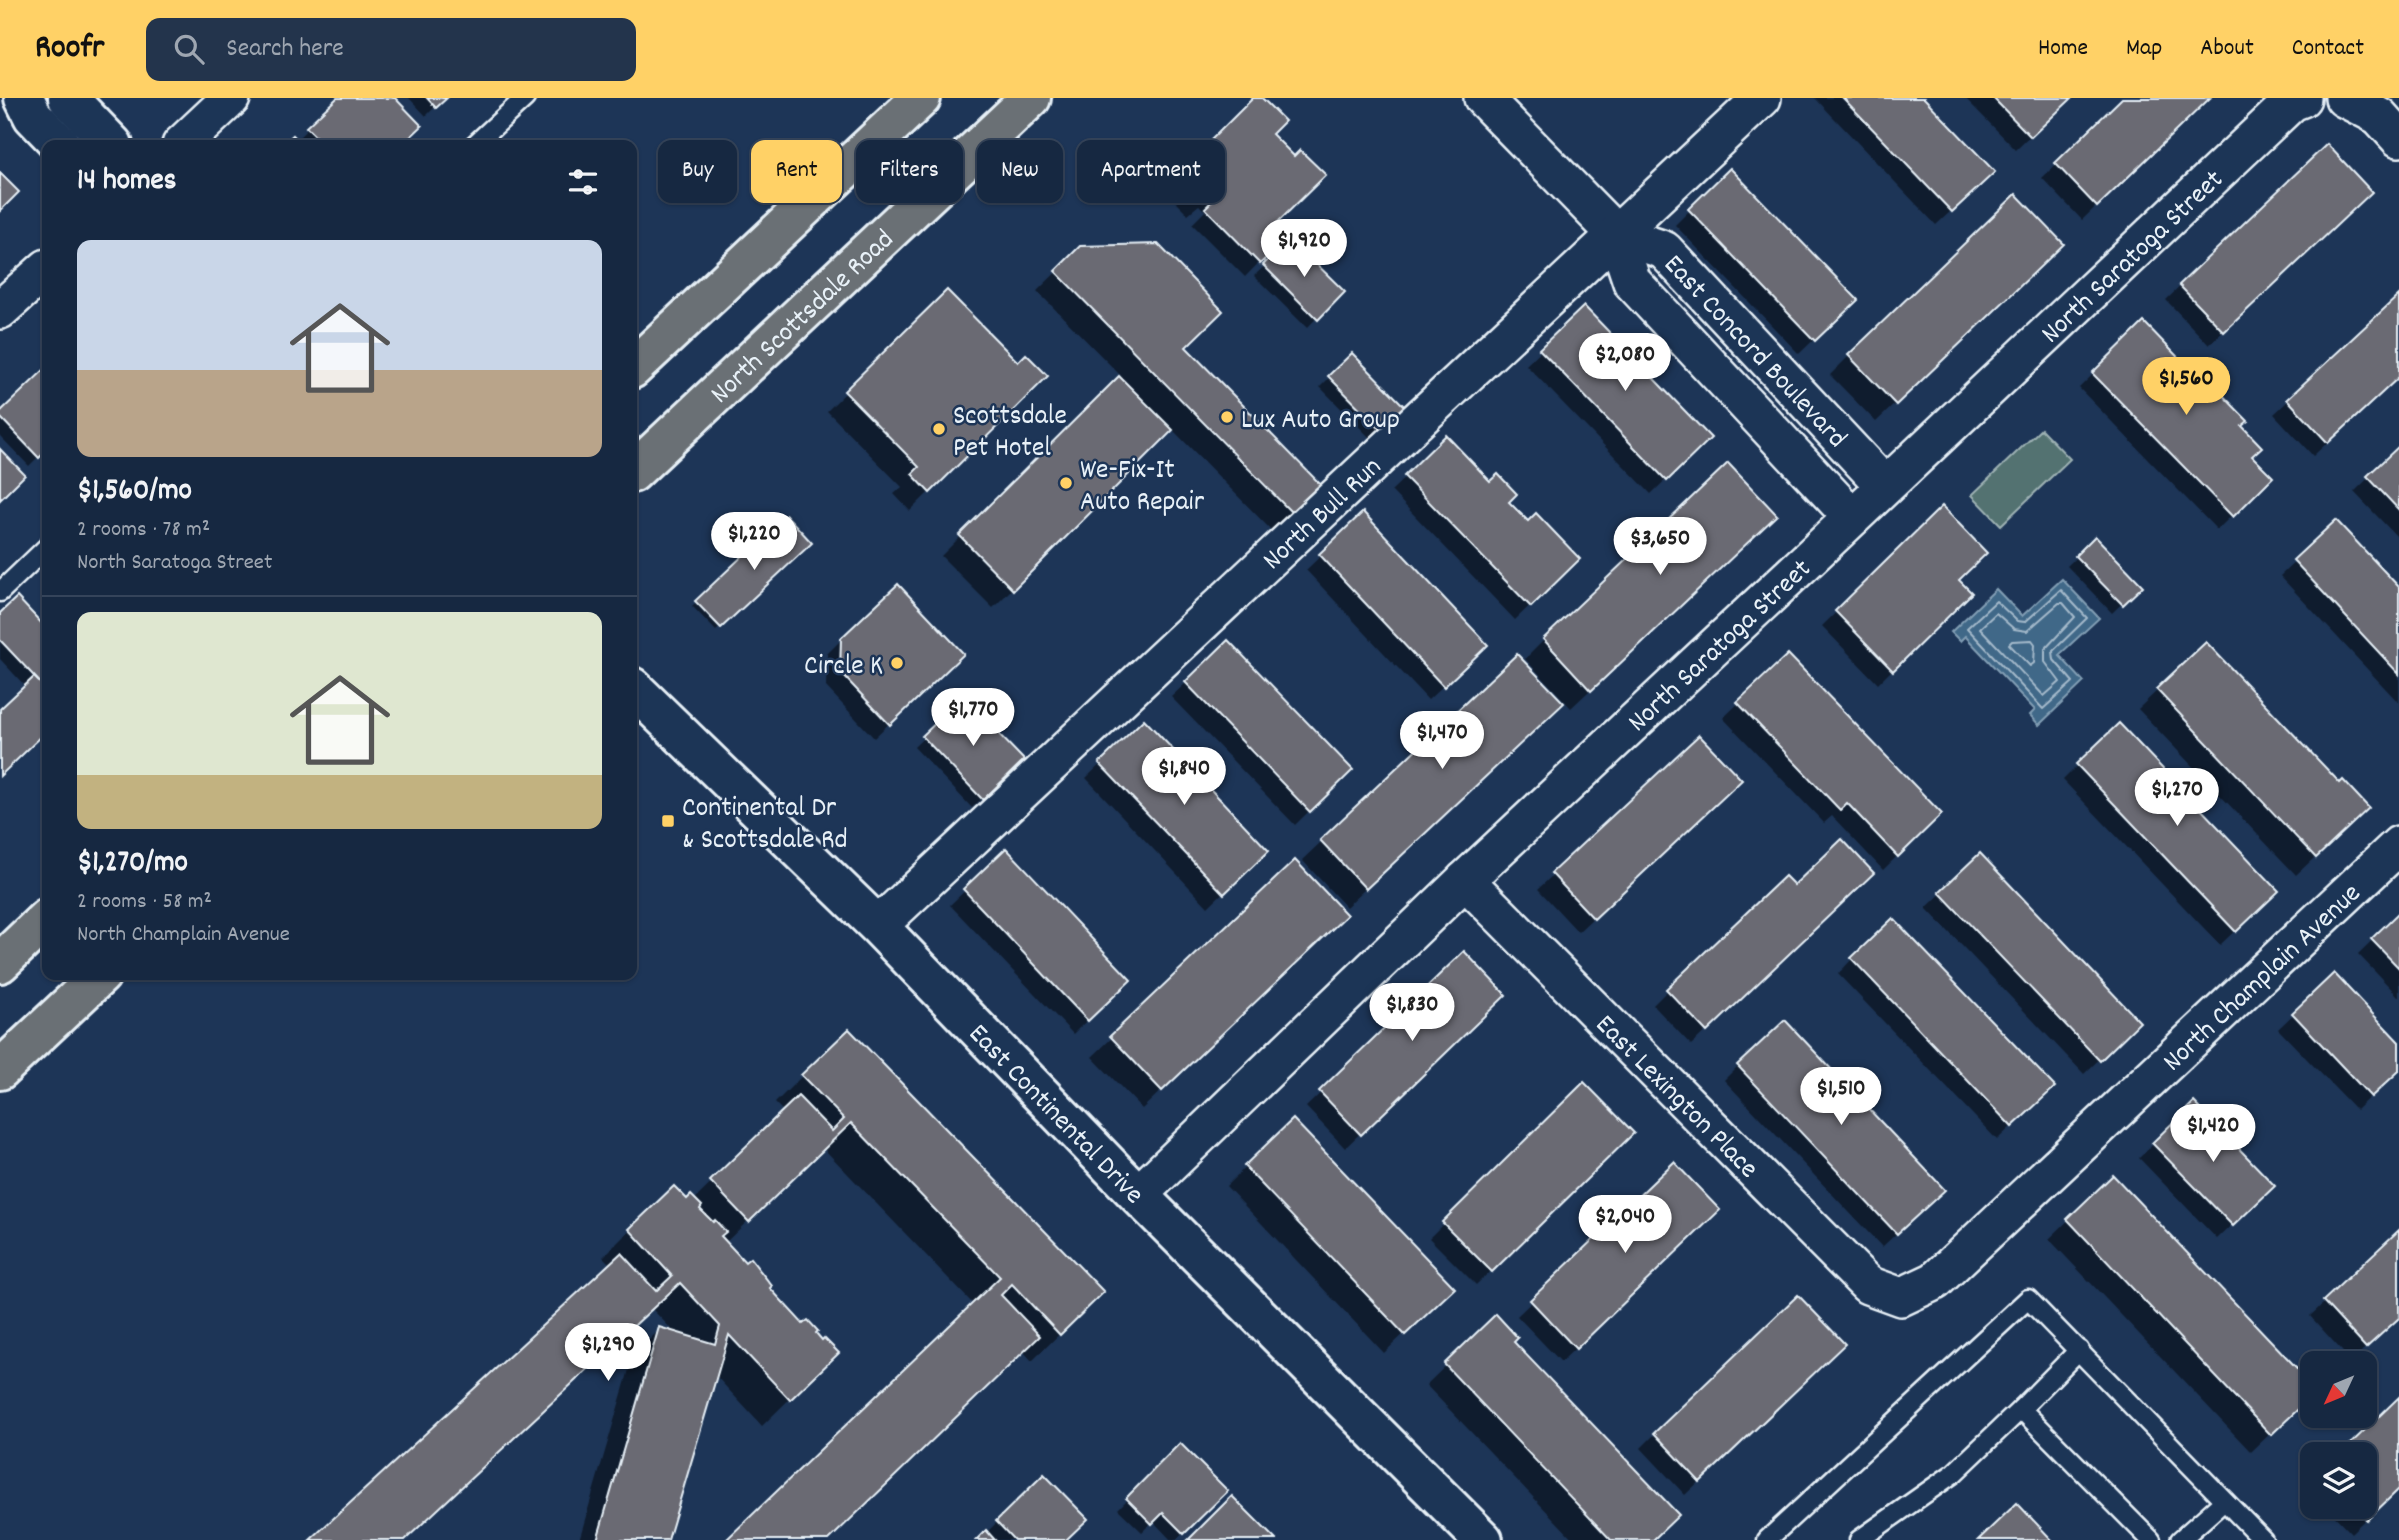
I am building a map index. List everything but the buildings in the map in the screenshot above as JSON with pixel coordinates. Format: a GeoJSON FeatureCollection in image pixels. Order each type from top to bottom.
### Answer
{"type":"FeatureCollection","features":[{"type":"Feature","properties":{"kind":"main road"},"geometry":{"type":"LineString","coordinates":[[637,364],[921,98]]}},
{"type":"Feature","properties":{"kind":"main road","name":"North Scottsdale Road"},"geometry":{"type":"LineString","coordinates":[[637,467],[1031,98]]}},
{"type":"Feature","properties":{"kind":"main road"},"geometry":{"type":"LineString","coordinates":[[0,963],[42,923]]}},
{"type":"Feature","properties":{"kind":"main road"},"geometry":{"type":"LineString","coordinates":[[0,1070],[96,980]]}},
{"type":"Feature","properties":{"kind":"street"},"geometry":{"type":"LineString","coordinates":[[24,98],[33,116],[56,140]]}},
{"type":"Feature","properties":{"kind":"street"},"geometry":{"type":"LineString","coordinates":[[68,98],[108,140]]}},
{"type":"Feature","properties":{"kind":"street"},"geometry":{"type":"LineString","coordinates":[[186,140],[231,98]]}},
{"type":"Feature","properties":{"kind":"street","name":"East Concord Boulevard"},"geometry":{"type":"LineString","coordinates":[[1482,98],[1616,234],[1632,282],[1852,517]]}},
{"type":"Feature","properties":{"kind":"street","name":"North Bull Run"},"geometry":{"type":"LineString","coordinates":[[878,926],[1762,98]]}},
{"type":"Feature","properties":{"kind":"street","name":"North Saratoga Street"},"geometry":{"type":"LineString","coordinates":[[1138,1195],[1465,880],[2292,102],[2302,98]]}},
{"type":"Feature","properties":{"kind":"street"},"geometry":{"type":"LineString","coordinates":[[2344,98],[2379,116],[2399,138]]}},
{"type":"Feature","properties":{"kind":"street","name":"East Concord Boulevard"},"geometry":{"type":"LineString","coordinates":[[1616,234],[1664,250],[1885,486]]}},
{"type":"Feature","properties":{"kind":"street"},"geometry":{"type":"LineString","coordinates":[[0,310],[42,272]]}},
{"type":"Feature","properties":{"kind":"street","name":"East Continental Drive"},"geometry":{"type":"LineString","coordinates":[[637,692],[878,926],[1138,1195],[1483,1540]]}},
{"type":"Feature","properties":{"kind":"street","name":"North Champlain Avenue"},"geometry":{"type":"LineString","coordinates":[[1901,1297],[1935,1281],[2399,845]]}},
{"type":"Feature","properties":{"kind":"street","name":"East Lexington Place"},"geometry":{"type":"LineString","coordinates":[[1465,880],[1868,1285],[1901,1297]]}},
{"type":"Feature","properties":{"kind":"lane"},"geometry":{"type":"LineString","coordinates":[[479,140],[525,98]]}},
{"type":"Feature","properties":{"kind":"lane"},"geometry":{"type":"LineString","coordinates":[[0,592],[42,552]]}},
{"type":"Feature","properties":{"kind":"lane"},"geometry":{"type":"LineString","coordinates":[[1767,1540],[2028,1298],[2263,1540]]}},
{"type":"Feature","properties":{"kind":"lane"},"geometry":{"type":"LineString","coordinates":[[1859,1540],[1954,1473],[2079,1350]]}},
{"type":"Feature","properties":{"kind":"lane"},"geometry":{"type":"LineString","coordinates":[[2021,1409],[2151,1540]]}},
{"type":"Feature","properties":{"kind":"lane"},"geometry":{"type":"LineString","coordinates":[[2180,1540],[2224,1501]]}},
{"type":"Feature","properties":{"kind":"green space"},"geometry":{"type":"Polygon","coordinates":[[[2041,429],[2070,459],[2001,525],[1972,495],[2041,429]]]}},
{"type":"Feature","properties":{"kind":"water"},"geometry":{"type":"Polygon","coordinates":[[[2062,579],[2099,618],[2059,655],[2084,682],[2039,725],[2030,715],[2035,710],[1965,636],[1960,641],[1951,632],[1996,589],[2022,616],[2062,579]]]}},
{"type":"Feature","properties":{"kind":"place","name":"Lux Auto Group"},"geometry":{"type":"Point","coordinates":[1227,417]}},
{"type":"Feature","properties":{"kind":"place","name":"Scottsdale Pet Hotel"},"geometry":{"type":"Point","coordinates":[939,429]}},
{"type":"Feature","properties":{"kind":"place","name":"We-Fix-It Auto Repair"},"geometry":{"type":"Point","coordinates":[1066,483]}},
{"type":"Feature","properties":{"kind":"place","name":"Circle K"},"geometry":{"type":"Point","coordinates":[897,663]}},
{"type":"Feature","properties":{"kind":"place","name":"Continental Dr & Scottsdale Rd"},"geometry":{"type":"Point","coordinates":[668,821]}}]}
